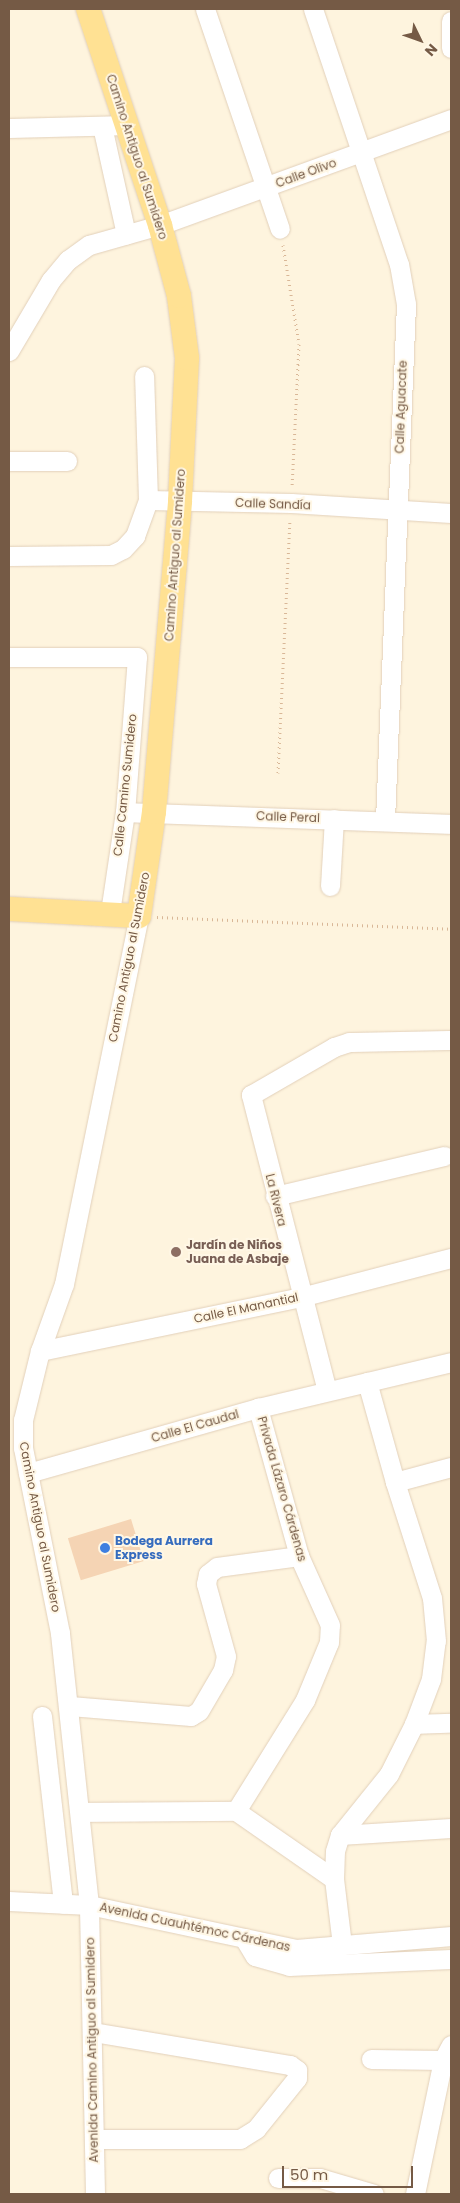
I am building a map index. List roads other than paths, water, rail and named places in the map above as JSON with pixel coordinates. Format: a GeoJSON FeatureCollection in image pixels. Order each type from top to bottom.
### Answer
{"type":"FeatureCollection","features":[{"type":"Feature","properties":{"kind":"main road","name":"Camino Antiguo al Sumidero"},"geometry":{"type":"LineString","coordinates":[[88,9],[160,225],[179,296],[187,358],[180,500],[154,812],[139,916]]}},
{"type":"Feature","properties":{"kind":"main road"},"geometry":{"type":"LineString","coordinates":[[9,909],[110,912],[139,916]]}},
{"type":"Feature","properties":{"kind":"street"},"geometry":{"type":"LineString","coordinates":[[205,9],[280,229]]}},
{"type":"Feature","properties":{"kind":"street","name":"Calle Aguacate"},"geometry":{"type":"LineString","coordinates":[[313,9],[399,264],[406,304],[385,820]]}},
{"type":"Feature","properties":{"kind":"street"},"geometry":{"type":"LineString","coordinates":[[451,21],[451,48]]}},
{"type":"Feature","properties":{"kind":"street","name":"Calle Olivo"},"geometry":{"type":"LineString","coordinates":[[9,351],[51,280],[68,260],[89,245],[160,225],[451,119]]}},
{"type":"Feature","properties":{"kind":"street"},"geometry":{"type":"LineString","coordinates":[[9,128],[128,125]]}},
{"type":"Feature","properties":{"kind":"street"},"geometry":{"type":"LineString","coordinates":[[102,126],[126,234]]}},
{"type":"Feature","properties":{"kind":"street"},"geometry":{"type":"LineString","coordinates":[[9,556],[111,554],[123,549],[139,528],[148,500],[144,376]]}},
{"type":"Feature","properties":{"kind":"street"},"geometry":{"type":"LineString","coordinates":[[9,460],[67,461]]}},
{"type":"Feature","properties":{"kind":"street","name":"Calle Sandía"},"geometry":{"type":"LineString","coordinates":[[148,500],[291,504],[397,512],[451,513]]}},
{"type":"Feature","properties":{"kind":"street","name":"Calle Camino Sumidero"},"geometry":{"type":"LineString","coordinates":[[9,657],[136,657],[125,812],[110,912]]}},
{"type":"Feature","properties":{"kind":"street","name":"Calle Peral"},"geometry":{"type":"LineString","coordinates":[[125,812],[385,820],[451,824]]}},
{"type":"Feature","properties":{"kind":"street"},"geometry":{"type":"LineString","coordinates":[[330,886],[334,819]]}},
{"type":"Feature","properties":{"kind":"street","name":"Camino Antiguo al Sumidero"},"geometry":{"type":"LineString","coordinates":[[89,1905],[70,1706],[60,1633],[28,1473],[16,1447],[40,1351],[64,1284],[139,916]]}},
{"type":"Feature","properties":{"kind":"street","name":"La Rivera"},"geometry":{"type":"LineString","coordinates":[[327,1391],[300,1297],[251,1095],[334,1047],[349,1042],[451,1040]]}},
{"type":"Feature","properties":{"kind":"street"},"geometry":{"type":"LineString","coordinates":[[275,1196],[444,1156]]}},
{"type":"Feature","properties":{"kind":"street","name":"Calle El Manantial"},"geometry":{"type":"LineString","coordinates":[[40,1351],[300,1297],[451,1258]]}},
{"type":"Feature","properties":{"kind":"street","name":"Calle El Caudal"},"geometry":{"type":"LineString","coordinates":[[28,1473],[258,1408],[451,1362]]}},
{"type":"Feature","properties":{"kind":"street"},"geometry":{"type":"LineString","coordinates":[[342,1945],[334,1879],[335,1851],[340,1835],[388,1774],[414,1724],[431,1680],[436,1641],[432,1598],[394,1482],[367,1382]]}},
{"type":"Feature","properties":{"kind":"street","name":"Privada Lázaro Cárdenas"},"geometry":{"type":"LineString","coordinates":[[236,1811],[304,1700],[329,1642],[330,1625],[299,1556],[258,1408]]}},
{"type":"Feature","properties":{"kind":"street"},"geometry":{"type":"LineString","coordinates":[[394,1482],[451,1467]]}},
{"type":"Feature","properties":{"kind":"street"},"geometry":{"type":"LineString","coordinates":[[70,1706],[191,1716],[199,1712],[223,1670],[226,1656],[206,1584],[208,1574],[217,1567],[299,1556]]}},
{"type":"Feature","properties":{"kind":"street"},"geometry":{"type":"LineString","coordinates":[[42,1716],[63,1904]]}},
{"type":"Feature","properties":{"kind":"street"},"geometry":{"type":"LineString","coordinates":[[414,1724],[451,1723]]}},
{"type":"Feature","properties":{"kind":"street"},"geometry":{"type":"LineString","coordinates":[[80,1812],[236,1811],[334,1879]]}},
{"type":"Feature","properties":{"kind":"street"},"geometry":{"type":"LineString","coordinates":[[340,1835],[451,1828]]}},
{"type":"Feature","properties":{"kind":"street","name":"Avenida Cuauhtémoc Cárdenas"},"geometry":{"type":"LineString","coordinates":[[9,1901],[89,1905],[296,1948],[451,1936]]}},
{"type":"Feature","properties":{"kind":"street","name":"Avenida Camino Antiguo al Sumidero"},"geometry":{"type":"LineString","coordinates":[[89,1905],[95,2194]]}},
{"type":"Feature","properties":{"kind":"street"},"geometry":{"type":"LineString","coordinates":[[244,1938],[254,1956],[290,1966],[451,1959]]}},
{"type":"Feature","properties":{"kind":"street"},"geometry":{"type":"LineString","coordinates":[[93,2032],[290,2065],[298,2070],[297,2078],[256,2129],[240,2139],[94,2138]]}},
{"type":"Feature","properties":{"kind":"street"},"geometry":{"type":"LineString","coordinates":[[371,2059],[447,2052],[415,2194]]}},
{"type":"Feature","properties":{"kind":"street"},"geometry":{"type":"LineString","coordinates":[[278,2178],[320,2178],[374,2194]]}},
{"type":"Feature","properties":{"kind":"place","name":"Jardín de Niños Juana de Asbaje"},"geometry":{"type":"Point","coordinates":[176,1252]}},
{"type":"Feature","properties":{"kind":"place","name":"Bodega Aurrera Express"},"geometry":{"type":"Point","coordinates":[105,1548]}}]}
